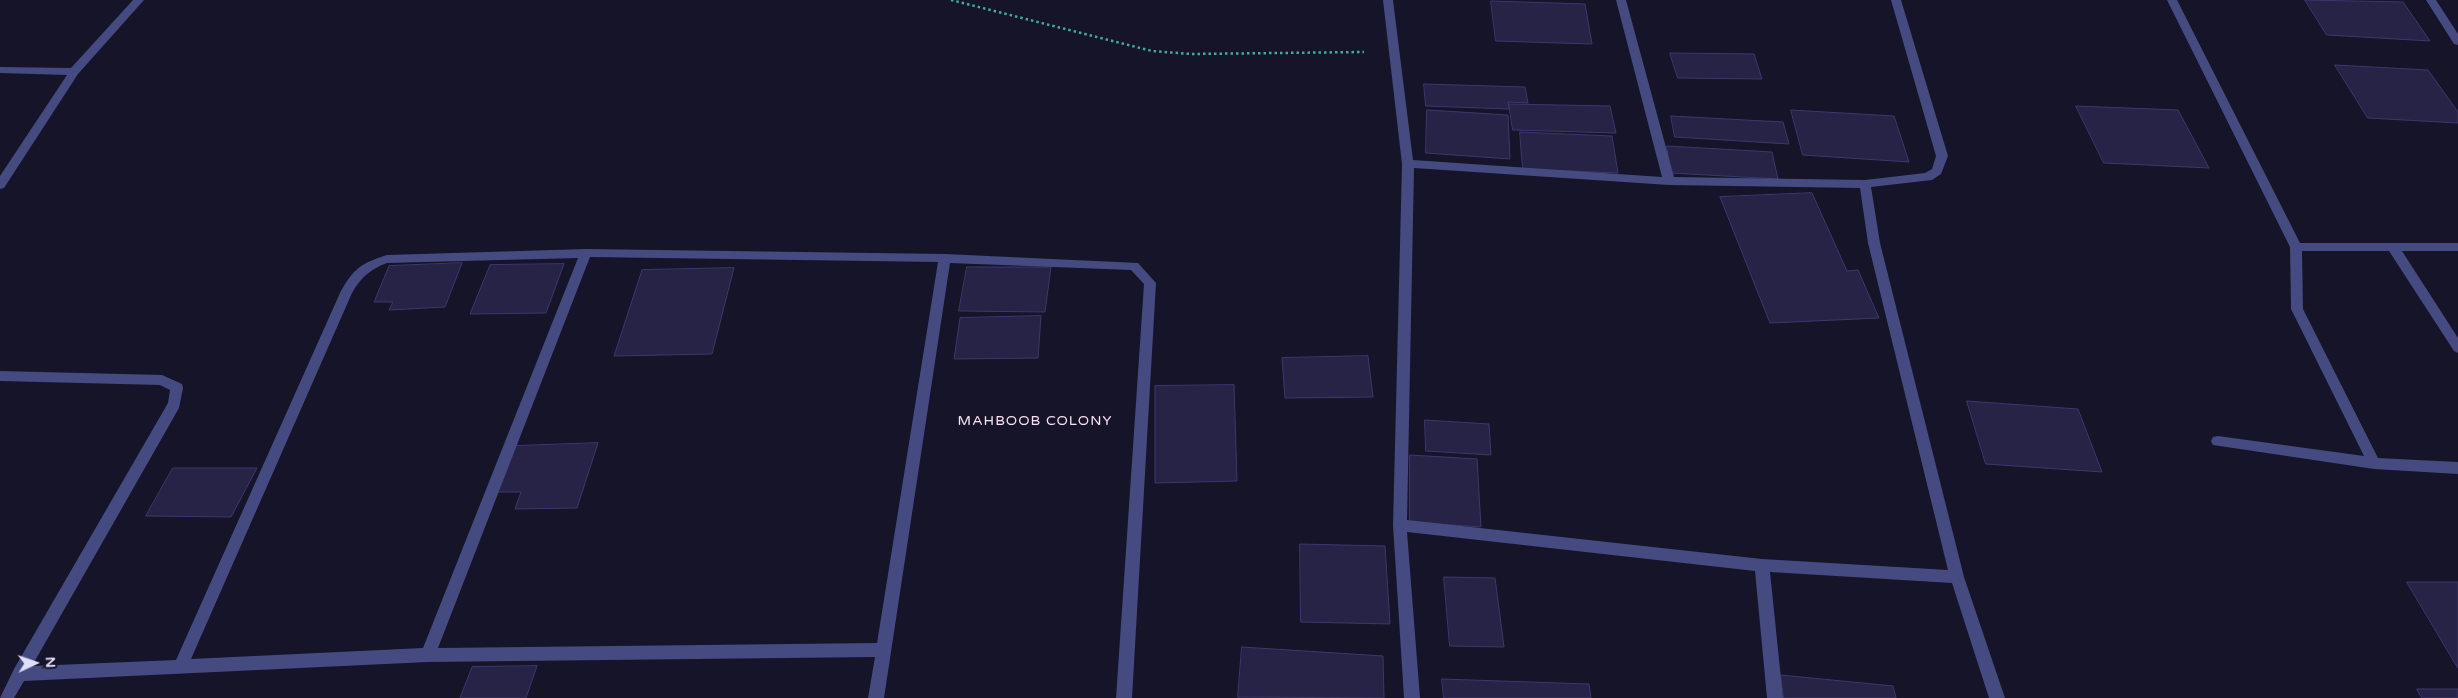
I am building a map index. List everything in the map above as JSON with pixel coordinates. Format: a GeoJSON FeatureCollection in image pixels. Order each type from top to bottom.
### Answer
{"type":"FeatureCollection","features":[{"type":"Feature","properties":{"kind":"street"},"geometry":{"type":"LineString","coordinates":[[0,185],[74,72],[139,0]]}},
{"type":"Feature","properties":{"kind":"street"},"geometry":{"type":"LineString","coordinates":[[1388,0],[1408,164],[1400,525],[1412,698]]}},
{"type":"Feature","properties":{"kind":"street"},"geometry":{"type":"LineString","coordinates":[[1621,0],[1669,180]]}},
{"type":"Feature","properties":{"kind":"street"},"geometry":{"type":"LineString","coordinates":[[1408,164],[1669,180],[1865,184],[1928,177],[1937,172],[1942,156],[1896,0]]}},
{"type":"Feature","properties":{"kind":"street"},"geometry":{"type":"LineString","coordinates":[[2172,0],[2296,247],[2297,309],[2374,463]]}},
{"type":"Feature","properties":{"kind":"street"},"geometry":{"type":"LineString","coordinates":[[2431,0],[2458,42]]}},
{"type":"Feature","properties":{"kind":"street"},"geometry":{"type":"LineString","coordinates":[[0,70],[74,72]]}},
{"type":"Feature","properties":{"kind":"street"},"geometry":{"type":"LineString","coordinates":[[1865,184],[1874,243],[1957,577],[1997,698]]}},
{"type":"Feature","properties":{"kind":"street"},"geometry":{"type":"LineString","coordinates":[[2296,247],[2394,249],[2458,247]]}},
{"type":"Feature","properties":{"kind":"street"},"geometry":{"type":"LineString","coordinates":[[2394,249],[2458,348]]}},
{"type":"Feature","properties":{"kind":"street"},"geometry":{"type":"LineString","coordinates":[[428,655],[586,253]]}},
{"type":"Feature","properties":{"kind":"street"},"geometry":{"type":"LineString","coordinates":[[180,667],[346,293],[355,276],[365,266],[387,259],[586,253],[945,258],[1134,266],[1150,284],[1124,698]]}},
{"type":"Feature","properties":{"kind":"street"},"geometry":{"type":"LineString","coordinates":[[876,698],[945,258]]}},
{"type":"Feature","properties":{"kind":"street"},"geometry":{"type":"LineString","coordinates":[[0,376],[162,380],[177,388],[174,404],[6,698]]}},
{"type":"Feature","properties":{"kind":"street"},"geometry":{"type":"LineString","coordinates":[[2218,440],[2374,463],[2458,468]]}},
{"type":"Feature","properties":{"kind":"street"},"geometry":{"type":"LineString","coordinates":[[1400,525],[1762,565],[1957,577]]}},
{"type":"Feature","properties":{"kind":"street"},"geometry":{"type":"LineString","coordinates":[[1762,565],[1776,698]]}},
{"type":"Feature","properties":{"kind":"street"},"geometry":{"type":"LineString","coordinates":[[19,674],[428,655],[884,650]]}},
{"type":"Feature","properties":{"kind":"path"},"geometry":{"type":"LineString","coordinates":[[951,0],[1152,51],[1191,54],[1394,52]]}},
{"type":"Feature","properties":{"kind":"building"},"geometry":{"type":"Polygon","coordinates":[[[2305,0],[2403,2],[2430,41],[2327,35],[2305,0]]]}},
{"type":"Feature","properties":{"kind":"building"},"geometry":{"type":"Polygon","coordinates":[[[1491,1],[1585,4],[1592,44],[1496,41],[1491,1]]]}},
{"type":"Feature","properties":{"kind":"building"},"geometry":{"type":"Polygon","coordinates":[[[1670,53],[1754,54],[1762,79],[1678,78],[1670,53]]]}},
{"type":"Feature","properties":{"kind":"building"},"geometry":{"type":"Polygon","coordinates":[[[2335,65],[2428,70],[2458,112],[2458,123],[2368,118],[2335,65]]]}},
{"type":"Feature","properties":{"kind":"building"},"geometry":{"type":"Polygon","coordinates":[[[1424,84],[1525,87],[1528,103],[1508,102],[1509,109],[1426,106],[1424,84]]]}},
{"type":"Feature","properties":{"kind":"building"},"geometry":{"type":"Polygon","coordinates":[[[1509,104],[1610,106],[1616,133],[1513,130],[1509,104]]]}},
{"type":"Feature","properties":{"kind":"building"},"geometry":{"type":"Polygon","coordinates":[[[2076,106],[2178,110],[2209,168],[2104,163],[2076,106]]]}},
{"type":"Feature","properties":{"kind":"building"},"geometry":{"type":"Polygon","coordinates":[[[1427,110],[1508,115],[1510,159],[1426,153],[1427,110]]]}},
{"type":"Feature","properties":{"kind":"building"},"geometry":{"type":"Polygon","coordinates":[[[1791,110],[1894,116],[1909,162],[1803,155],[1791,110]]]}},
{"type":"Feature","properties":{"kind":"building"},"geometry":{"type":"Polygon","coordinates":[[[1671,116],[1783,122],[1789,144],[1675,137],[1671,116]]]}},
{"type":"Feature","properties":{"kind":"building"},"geometry":{"type":"Polygon","coordinates":[[[1520,132],[1612,136],[1618,173],[1523,169],[1520,132]]]}},
{"type":"Feature","properties":{"kind":"building"},"geometry":{"type":"Polygon","coordinates":[[[1667,146],[1772,152],[1778,179],[1671,173],[1667,146]]]}},
{"type":"Feature","properties":{"kind":"building"},"geometry":{"type":"Polygon","coordinates":[[[1812,193],[1847,271],[1858,270],[1879,318],[1770,323],[1720,197],[1812,193]]]}},
{"type":"Feature","properties":{"kind":"building"},"geometry":{"type":"Polygon","coordinates":[[[462,263],[445,307],[389,310],[393,302],[374,302],[389,266],[462,263]]]}},
{"type":"Feature","properties":{"kind":"building"},"geometry":{"type":"Polygon","coordinates":[[[564,264],[546,313],[470,314],[490,265],[564,264]]]}},
{"type":"Feature","properties":{"kind":"building"},"geometry":{"type":"Polygon","coordinates":[[[967,267],[1051,267],[1045,312],[959,311],[967,267]]]}},
{"type":"Feature","properties":{"kind":"building"},"geometry":{"type":"Polygon","coordinates":[[[734,268],[712,354],[614,356],[642,270],[734,268]]]}},
{"type":"Feature","properties":{"kind":"building"},"geometry":{"type":"Polygon","coordinates":[[[1041,316],[1038,358],[954,359],[960,318],[1041,316]]]}},
{"type":"Feature","properties":{"kind":"building"},"geometry":{"type":"Polygon","coordinates":[[[1368,356],[1373,397],[1285,398],[1282,358],[1368,356]]]}},
{"type":"Feature","properties":{"kind":"building"},"geometry":{"type":"Polygon","coordinates":[[[1234,385],[1237,481],[1155,483],[1155,386],[1234,385]]]}},
{"type":"Feature","properties":{"kind":"building"},"geometry":{"type":"Polygon","coordinates":[[[1967,401],[2078,409],[2102,472],[1986,464],[1967,401]]]}},
{"type":"Feature","properties":{"kind":"building"},"geometry":{"type":"Polygon","coordinates":[[[1425,420],[1489,424],[1491,455],[1426,451],[1425,420]]]}},
{"type":"Feature","properties":{"kind":"building"},"geometry":{"type":"Polygon","coordinates":[[[598,443],[577,508],[515,509],[521,492],[497,492],[514,446],[598,443]]]}},
{"type":"Feature","properties":{"kind":"building"},"geometry":{"type":"Polygon","coordinates":[[[1410,455],[1477,459],[1481,527],[1410,522],[1410,455]]]}},
{"type":"Feature","properties":{"kind":"building"},"geometry":{"type":"Polygon","coordinates":[[[173,468],[257,468],[231,517],[146,516],[173,468]]]}},
{"type":"Feature","properties":{"kind":"building"},"geometry":{"type":"Polygon","coordinates":[[[1300,544],[1385,546],[1390,624],[1301,622],[1300,544]]]}},
{"type":"Feature","properties":{"kind":"building"},"geometry":{"type":"Polygon","coordinates":[[[1444,577],[1495,578],[1504,647],[1450,646],[1444,577]]]}},
{"type":"Feature","properties":{"kind":"building"},"geometry":{"type":"Polygon","coordinates":[[[2407,582],[2458,582],[2458,668],[2407,582]]]}},
{"type":"Feature","properties":{"kind":"building"},"geometry":{"type":"Polygon","coordinates":[[[1242,647],[1383,656],[1384,698],[1238,697],[1242,647]]]}},
{"type":"Feature","properties":{"kind":"building"},"geometry":{"type":"Polygon","coordinates":[[[537,666],[526,698],[460,698],[472,667],[537,666]]]}},
{"type":"Feature","properties":{"kind":"building"},"geometry":{"type":"Polygon","coordinates":[[[1781,675],[1893,686],[1896,698],[1784,698],[1781,675]]]}},
{"type":"Feature","properties":{"kind":"building"},"geometry":{"type":"Polygon","coordinates":[[[1442,679],[1589,684],[1591,698],[1444,698],[1442,679]]]}},
{"type":"Feature","properties":{"kind":"building"},"geometry":{"type":"Polygon","coordinates":[[[2417,689],[2458,689],[2458,698],[2422,698],[2417,689]]]}},
{"type":"Feature","properties":{"kind":"district","name":"MAHBOOB COLONY"},"geometry":{"type":"Point","coordinates":[1035,421]}}]}
